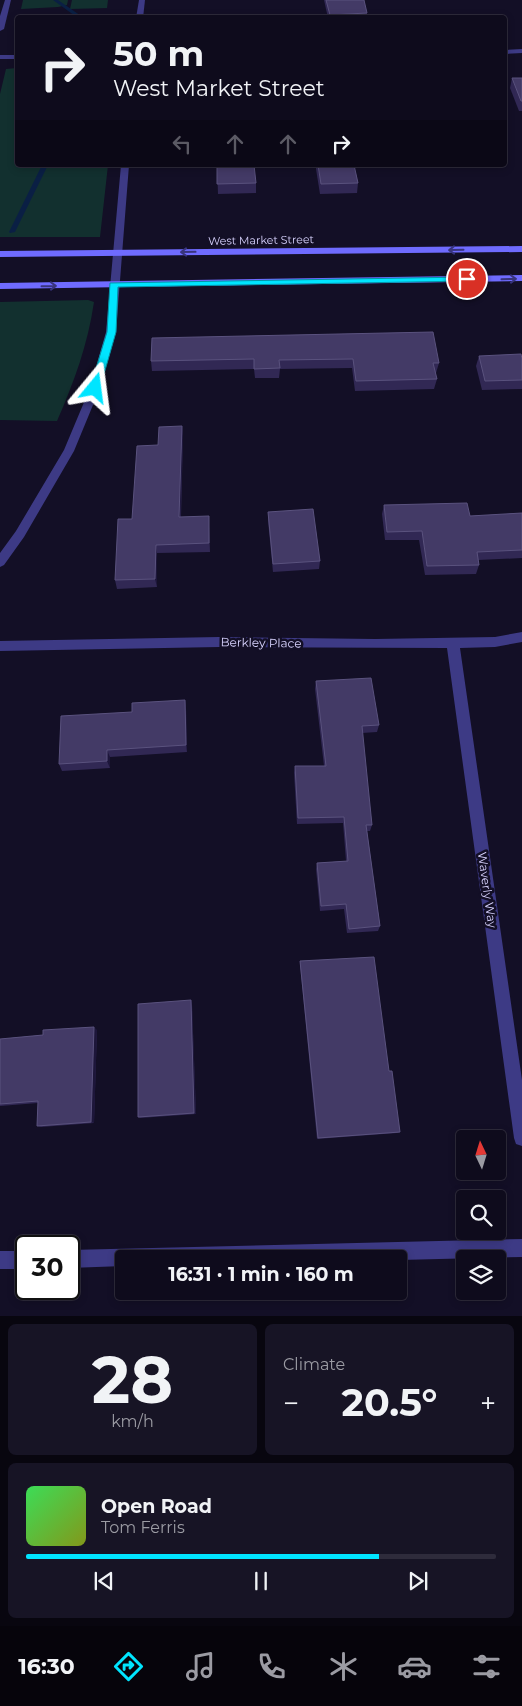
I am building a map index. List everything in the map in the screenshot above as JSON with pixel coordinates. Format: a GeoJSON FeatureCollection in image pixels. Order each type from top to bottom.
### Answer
{"type":"FeatureCollection","features":[{"type":"Feature","properties":{"kind":"main road","name":"West Market Street"},"geometry":{"type":"LineString","coordinates":[[0,254],[522,249]]}},
{"type":"Feature","properties":{"kind":"main road"},"geometry":{"type":"LineString","coordinates":[[0,286],[522,278]]}},
{"type":"Feature","properties":{"kind":"street"},"geometry":{"type":"LineString","coordinates":[[0,30],[8,0]]}},
{"type":"Feature","properties":{"kind":"street"},"geometry":{"type":"LineString","coordinates":[[140,15],[142,0]]}},
{"type":"Feature","properties":{"kind":"street"},"geometry":{"type":"LineString","coordinates":[[507,52],[522,51]]}},
{"type":"Feature","properties":{"kind":"street"},"geometry":{"type":"LineString","coordinates":[[0,58],[15,57]]}},
{"type":"Feature","properties":{"kind":"street"},"geometry":{"type":"LineString","coordinates":[[0,562],[20,534],[69,451],[95,388],[111,332],[116,253],[125,167]]}},
{"type":"Feature","properties":{"kind":"street","name":"Berkley Place"},"geometry":{"type":"LineString","coordinates":[[0,646],[219,642],[453,643],[495,642],[522,637]]}},
{"type":"Feature","properties":{"kind":"street","name":"Waverly Way"},"geometry":{"type":"LineString","coordinates":[[453,643],[522,1138]]}},
{"type":"Feature","properties":{"kind":"street"},"geometry":{"type":"LineString","coordinates":[[80,1259],[522,1248]]}},
{"type":"Feature","properties":{"kind":"street"},"geometry":{"type":"LineString","coordinates":[[0,1260],[15,1260]]}},
{"type":"Feature","properties":{"kind":"green space"},"geometry":{"type":"Polygon","coordinates":[[[23,0],[68,0],[67,5],[58,7],[21,9],[23,0]]]}},
{"type":"Feature","properties":{"kind":"green space"},"geometry":{"type":"Polygon","coordinates":[[[72,0],[108,0],[107,8],[70,9],[72,0]]]}},
{"type":"Feature","properties":{"kind":"green space"},"geometry":{"type":"Polygon","coordinates":[[[15,68],[15,167],[108,167],[100,237],[0,237],[0,94],[6,69],[15,68]]]}},
{"type":"Feature","properties":{"kind":"green space"},"geometry":{"type":"Polygon","coordinates":[[[88,300],[94,302],[88,333],[75,377],[57,421],[0,420],[0,302],[88,300]]]}},
{"type":"Feature","properties":{"kind":"building"},"geometry":{"type":"Polygon","coordinates":[[[326,0],[364,0],[367,13],[330,15],[326,0]]]}},
{"type":"Feature","properties":{"kind":"building"},"geometry":{"type":"Polygon","coordinates":[[[512,78],[522,78],[522,101],[521,101],[512,78]]]}},
{"type":"Feature","properties":{"kind":"building"},"geometry":{"type":"Polygon","coordinates":[[[217,167],[254,167],[256,183],[217,184],[217,167]]]}},
{"type":"Feature","properties":{"kind":"building"},"geometry":{"type":"Polygon","coordinates":[[[318,167],[354,167],[358,183],[321,184],[318,167]]]}},
{"type":"Feature","properties":{"kind":"building"},"geometry":{"type":"Polygon","coordinates":[[[433,332],[439,363],[433,363],[437,379],[356,381],[353,359],[279,360],[280,368],[254,369],[254,359],[151,361],[152,338],[433,332]]]}},
{"type":"Feature","properties":{"kind":"building"},"geometry":{"type":"Polygon","coordinates":[[[521,354],[522,380],[485,381],[479,356],[521,354]]]}},
{"type":"Feature","properties":{"kind":"building"},"geometry":{"type":"Polygon","coordinates":[[[182,426],[179,517],[209,516],[209,543],[156,545],[155,579],[115,580],[118,519],[132,519],[137,446],[158,445],[159,427],[182,426]]]}},
{"type":"Feature","properties":{"kind":"building"},"geometry":{"type":"Polygon","coordinates":[[[467,503],[470,516],[522,513],[522,550],[477,552],[479,565],[427,566],[422,531],[387,532],[384,505],[467,503]]]}},
{"type":"Feature","properties":{"kind":"building"},"geometry":{"type":"Polygon","coordinates":[[[313,509],[320,561],[273,564],[268,512],[313,509]]]}},
{"type":"Feature","properties":{"kind":"building"},"geometry":{"type":"Polygon","coordinates":[[[371,678],[379,725],[362,726],[372,825],[366,825],[380,926],[349,929],[346,904],[321,906],[317,863],[348,861],[344,817],[298,818],[295,766],[326,766],[316,681],[371,678]]]}},
{"type":"Feature","properties":{"kind":"building"},"geometry":{"type":"Polygon","coordinates":[[[185,700],[186,745],[107,750],[107,761],[59,764],[61,716],[132,712],[132,703],[185,700]]]}},
{"type":"Feature","properties":{"kind":"building"},"geometry":{"type":"Polygon","coordinates":[[[374,957],[389,1071],[392,1071],[400,1132],[318,1138],[300,961],[374,957]]]}},
{"type":"Feature","properties":{"kind":"building"},"geometry":{"type":"Polygon","coordinates":[[[191,1000],[194,1113],[138,1117],[138,1004],[191,1000]]]}},
{"type":"Feature","properties":{"kind":"building"},"geometry":{"type":"Polygon","coordinates":[[[94,1027],[91,1122],[37,1126],[38,1101],[0,1104],[0,1039],[43,1035],[43,1030],[94,1027]]]}},
{"type":"Feature","properties":{"kind":"waterway"},"geometry":{"type":"LineString","coordinates":[[55,0],[78,15]]}},
{"type":"Feature","properties":{"kind":"waterway"},"geometry":{"type":"LineString","coordinates":[[12,232],[44,167]]}},
{"type":"Feature","properties":{"kind":"route"},"geometry":{"type":"LineString","coordinates":[[95,388],[111,332],[114,285],[467,279]]}}]}
